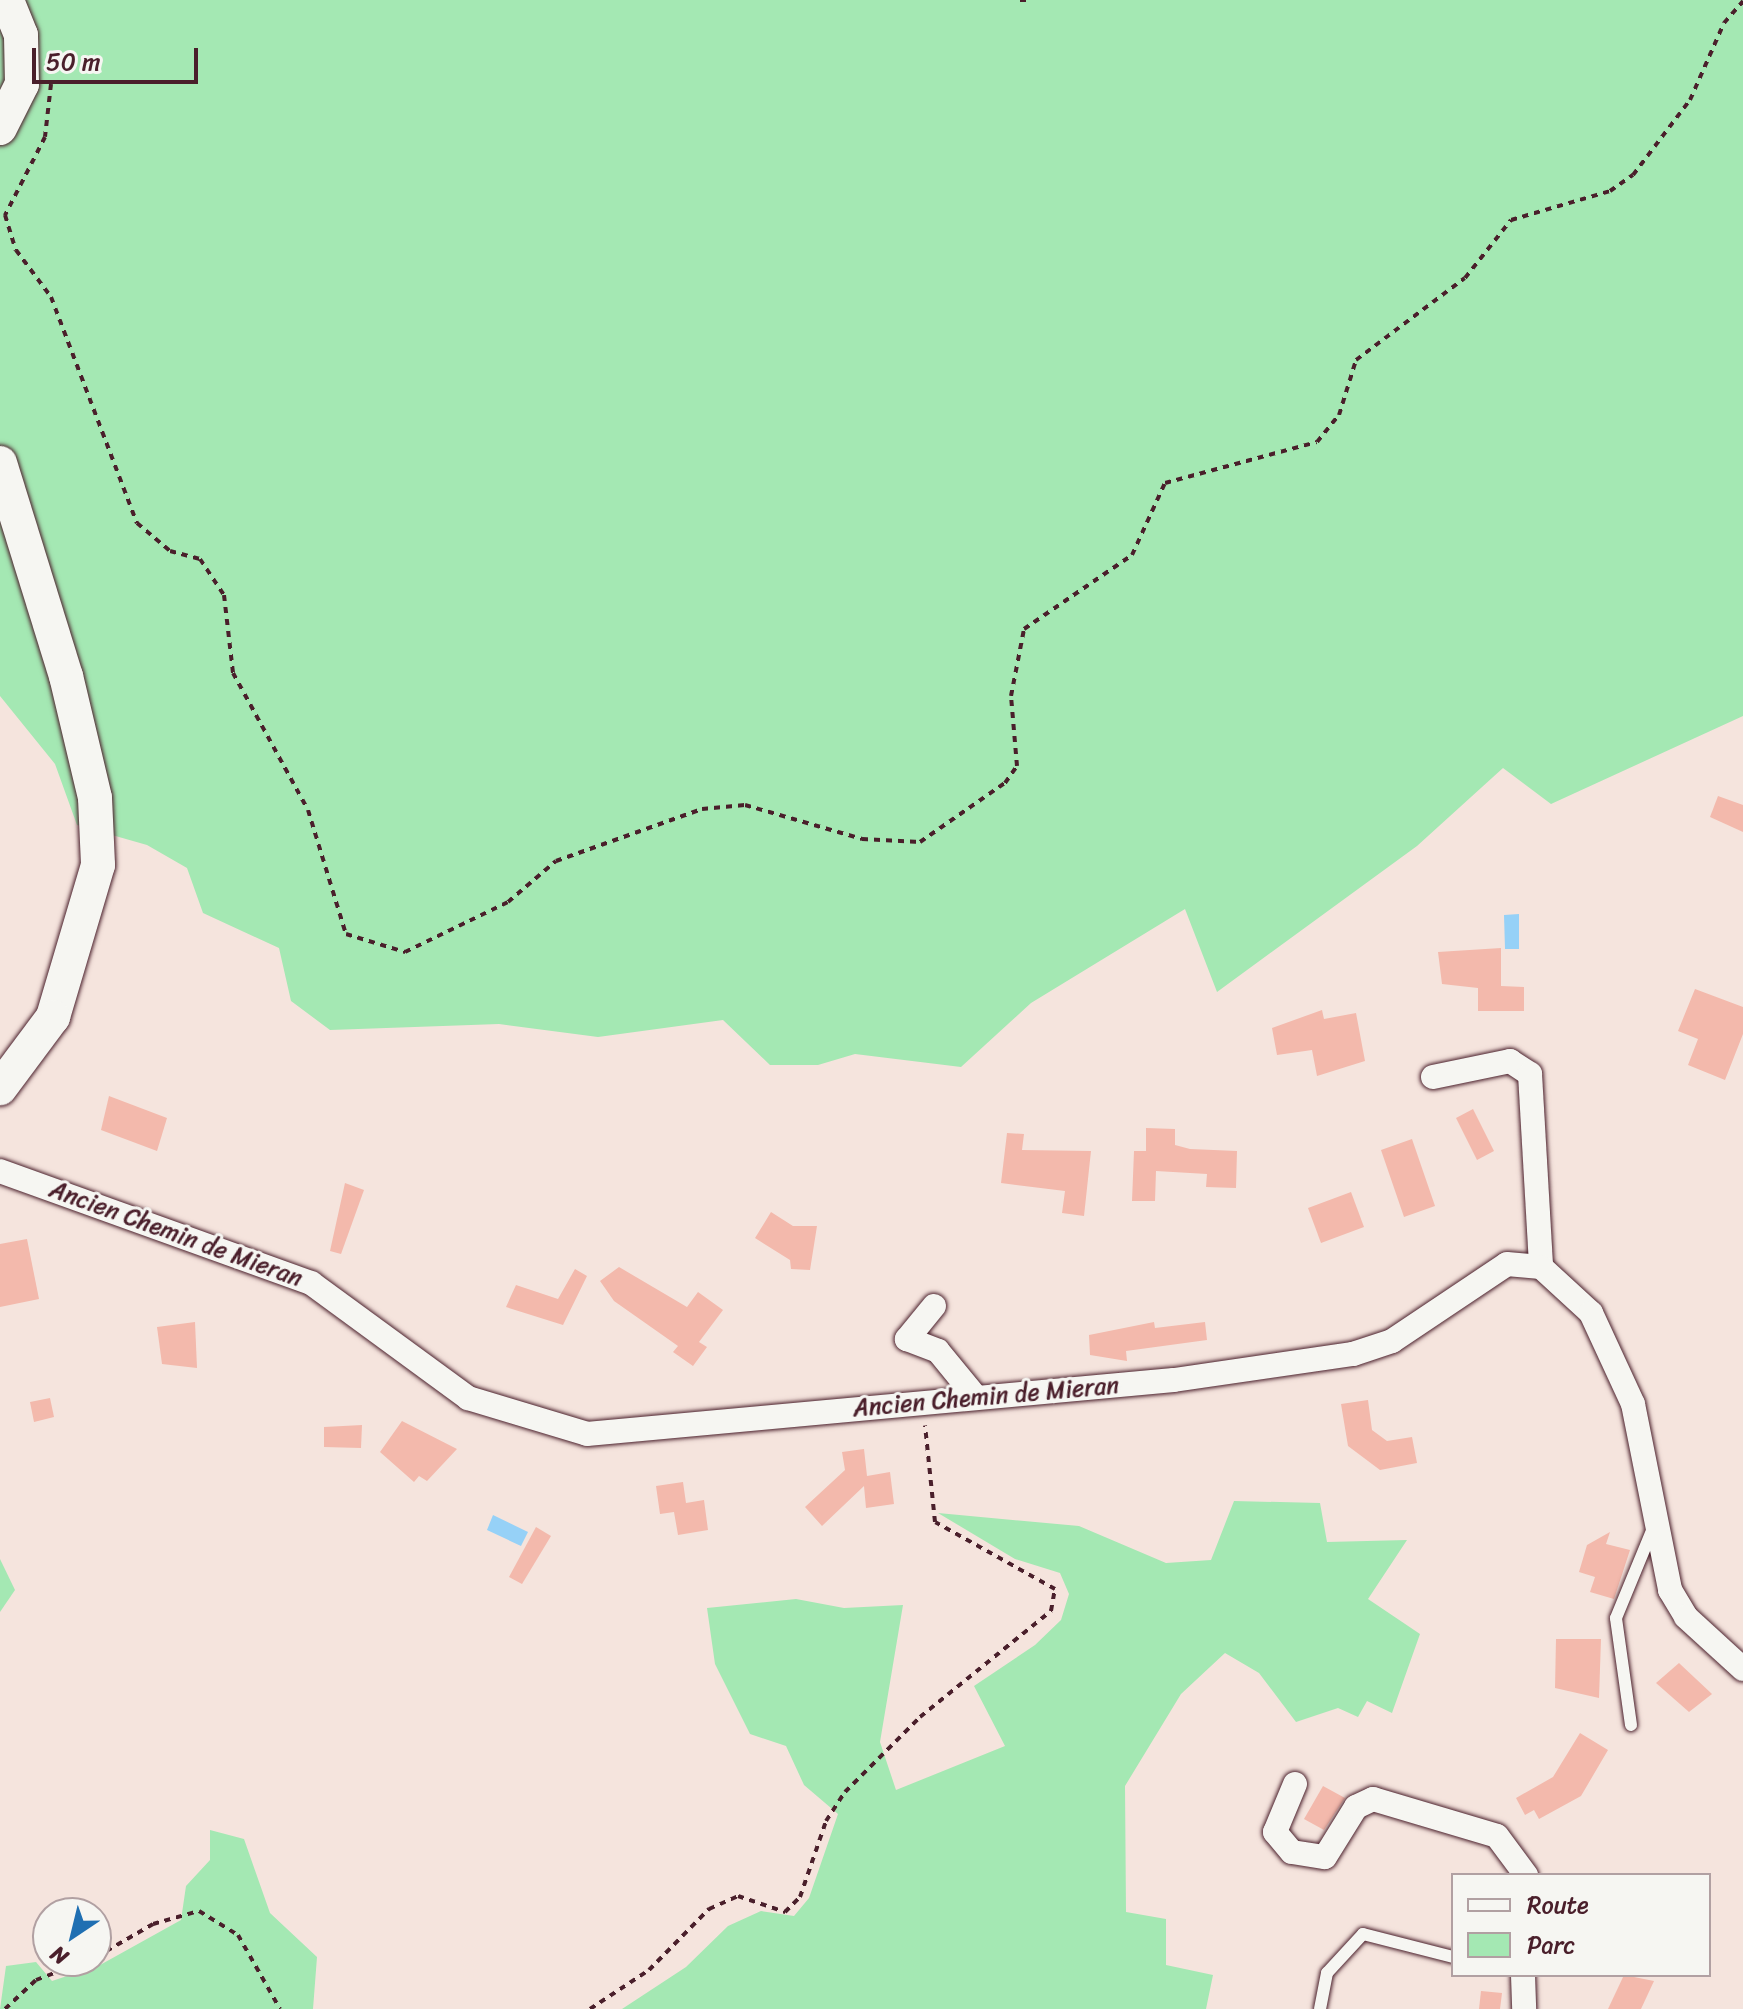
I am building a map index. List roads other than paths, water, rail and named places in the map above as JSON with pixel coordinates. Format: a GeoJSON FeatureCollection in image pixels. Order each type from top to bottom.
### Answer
{"type":"FeatureCollection","features":[{"type":"Feature","properties":{"kind":"street"},"geometry":{"type":"LineString","coordinates":[[0,128],[22,84],[21,35],[7,0]]}},
{"type":"Feature","properties":{"kind":"street"},"geometry":{"type":"LineString","coordinates":[[0,463],[95,798],[98,865],[74,966],[53,1017],[0,1088]]}},
{"type":"Feature","properties":{"kind":"street"},"geometry":{"type":"LineString","coordinates":[[1433,1077],[1510,1061],[1530,1074],[1541,1267],[1591,1313],[1612,1350],[1633,1404],[1670,1590],[1686,1617],[1743,1669]]}},
{"type":"Feature","properties":{"kind":"street","name":"Ancien Chemin de Mieran"},"geometry":{"type":"LineString","coordinates":[[0,1171],[311,1283],[427,1372],[520,1419],[587,1434],[645,1433],[923,1400],[1174,1380],[1353,1354],[1392,1341],[1496,1269],[1541,1267]]}},
{"type":"Feature","properties":{"kind":"street"},"geometry":{"type":"LineString","coordinates":[[934,1306],[907,1339],[938,1351],[975,1396]]}},
{"type":"Feature","properties":{"kind":"street"},"geometry":{"type":"LineString","coordinates":[[1295,1784],[1275,1832],[1292,1852],[1325,1857],[1356,1807],[1373,1799],[1497,1836],[1525,1873]]}},
{"type":"Feature","properties":{"kind":"street"},"geometry":{"type":"LineString","coordinates":[[1523,1977],[1524,2009]]}},
{"type":"Feature","properties":{"kind":"lane"},"geometry":{"type":"LineString","coordinates":[[1631,1725],[1616,1618],[1658,1522]]}},
{"type":"Feature","properties":{"kind":"lane"},"geometry":{"type":"LineString","coordinates":[[1320,2009],[1327,1973],[1363,1934],[1451,1956]]}},
{"type":"Feature","properties":{"kind":"water"},"geometry":{"type":"Polygon","coordinates":[[[1519,914],[1519,949],[1505,949],[1504,915],[1519,914]]]}},
{"type":"Feature","properties":{"kind":"water"},"geometry":{"type":"Polygon","coordinates":[[[493,1515],[528,1532],[521,1546],[487,1530],[493,1515]]]}}]}
